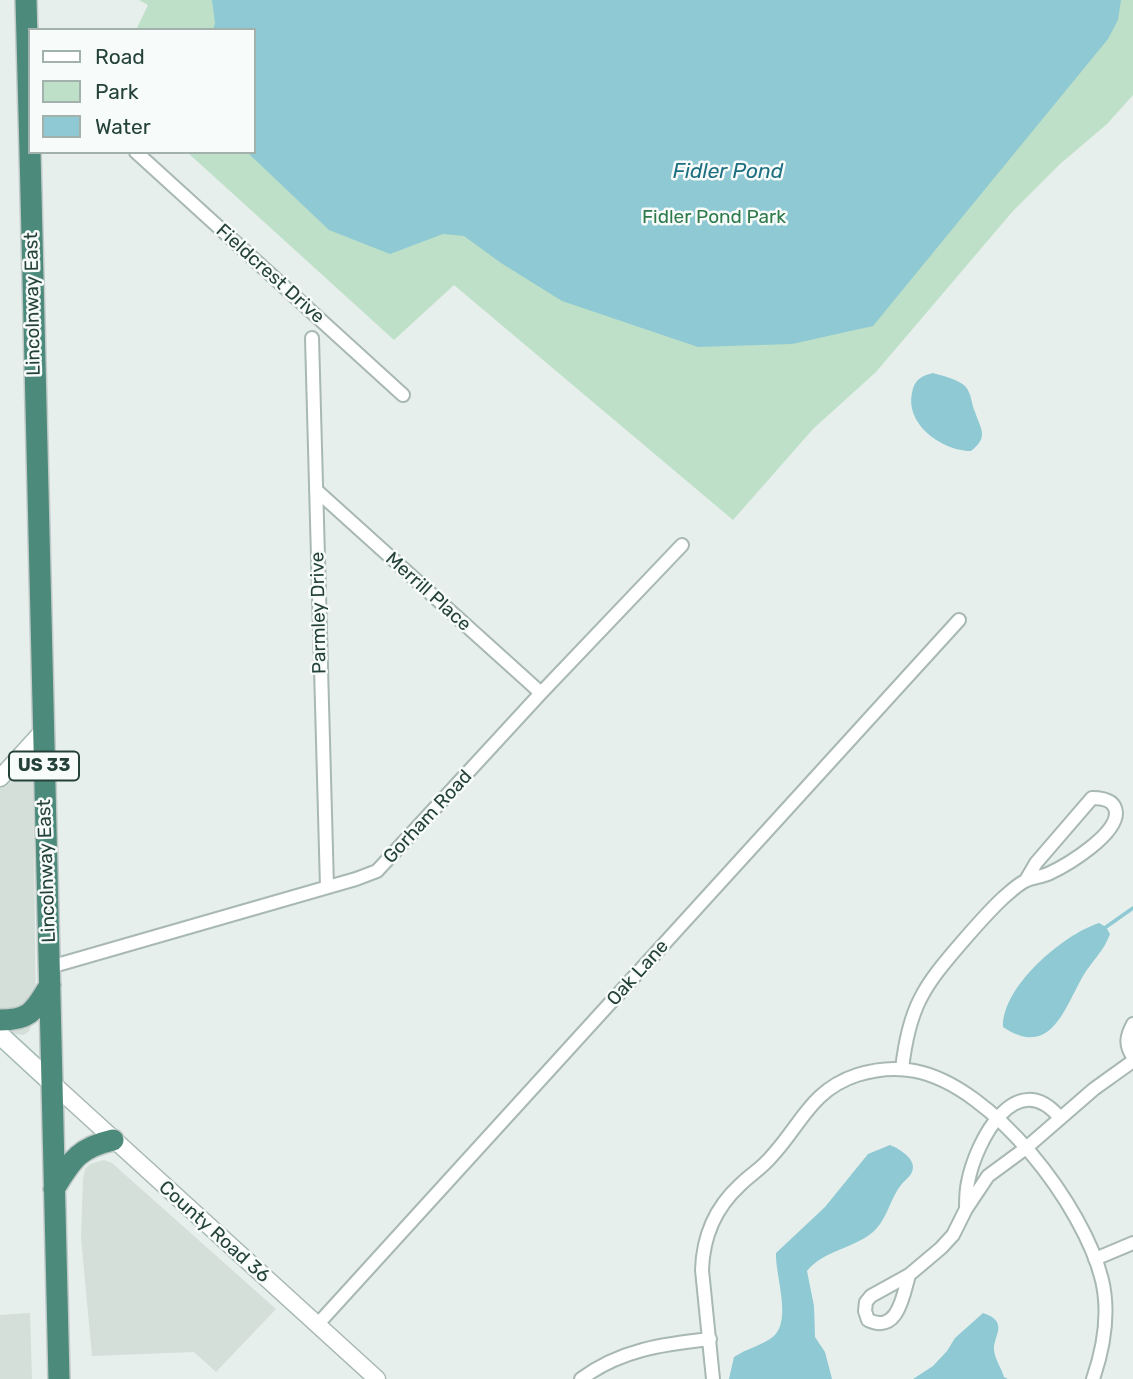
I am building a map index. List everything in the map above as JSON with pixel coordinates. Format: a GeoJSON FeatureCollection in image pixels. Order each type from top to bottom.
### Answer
{"type":"FeatureCollection","features":[{"type":"Feature","properties":{"kind":"highway","name":"Lincolnway East"},"geometry":{"type":"LineString","coordinates":[[26,0],[28,36]]}},
{"type":"Feature","properties":{"kind":"highway","name":"Lincolnway East"},"geometry":{"type":"LineString","coordinates":[[30,154],[59,1379]]}},
{"type":"Feature","properties":{"kind":"highway"},"geometry":{"type":"LineString","coordinates":[[0,1020],[18,1020],[26,1016],[36,1007],[50,976]]}},
{"type":"Feature","properties":{"kind":"highway"},"geometry":{"type":"LineString","coordinates":[[54,1189],[73,1159],[83,1150],[93,1144],[113,1140]]}},
{"type":"Feature","properties":{"kind":"main road"},"geometry":{"type":"LineString","coordinates":[[0,1035],[52,1083]]}},
{"type":"Feature","properties":{"kind":"street","name":"Fieldcrest Drive"},"geometry":{"type":"LineString","coordinates":[[138,154],[403,395]]}},
{"type":"Feature","properties":{"kind":"street","name":"Parmley Drive"},"geometry":{"type":"LineString","coordinates":[[312,338],[327,887]]}},
{"type":"Feature","properties":{"kind":"street","name":"Merrill Place"},"geometry":{"type":"LineString","coordinates":[[316,490],[541,694]]}},
{"type":"Feature","properties":{"kind":"street","name":"Gorham Road"},"geometry":{"type":"LineString","coordinates":[[50,976],[367,876],[384,865],[682,545]]}},
{"type":"Feature","properties":{"kind":"street","name":"Oak Lane"},"geometry":{"type":"LineString","coordinates":[[317,1325],[959,620]]}},
{"type":"Feature","properties":{"kind":"street"},"geometry":{"type":"LineString","coordinates":[[0,778],[43,731]]}},
{"type":"Feature","properties":{"kind":"street"},"geometry":{"type":"LineString","coordinates":[[902,1069],[909,1023],[925,988],[990,910],[1026,880],[1036,863],[1092,798],[1106,799],[1112,804],[1116,811],[1114,823],[1107,834],[1050,873],[1026,880]]}},
{"type":"Feature","properties":{"kind":"street"},"geometry":{"type":"LineString","coordinates":[[909,1275],[953,1235],[965,1209],[988,1176],[1133,1059],[1127,1042],[1133,1024]]}},
{"type":"Feature","properties":{"kind":"street"},"geometry":{"type":"LineString","coordinates":[[713,1379],[702,1270],[702,1254],[710,1226],[723,1203],[771,1158],[807,1109],[829,1089],[856,1075],[886,1069],[927,1074],[961,1090],[996,1118],[1026,1148],[1066,1202],[1096,1259],[1105,1298],[1105,1332],[1093,1379]]}},
{"type":"Feature","properties":{"kind":"street","name":"County Road 36"},"geometry":{"type":"LineString","coordinates":[[52,1083],[377,1379]]}},
{"type":"Feature","properties":{"kind":"street"},"geometry":{"type":"LineString","coordinates":[[965,1209],[968,1180],[996,1118],[1011,1105],[1034,1099],[1047,1104],[1060,1118]]}},
{"type":"Feature","properties":{"kind":"street"},"geometry":{"type":"LineString","coordinates":[[1096,1259],[1133,1243]]}},
{"type":"Feature","properties":{"kind":"street"},"geometry":{"type":"LineString","coordinates":[[581,1379],[627,1354],[666,1344],[710,1339]]}},
{"type":"Feature","properties":{"kind":"shaded area"},"geometry":{"type":"Polygon","coordinates":[[[22,760],[28,762],[33,776],[36,1016],[24,1035],[14,1034],[0,1024],[0,784],[22,760]]]}},
{"type":"Feature","properties":{"kind":"shaded area"},"geometry":{"type":"Polygon","coordinates":[[[104,1160],[112,1163],[276,1309],[216,1372],[194,1352],[92,1356],[81,1238],[83,1179],[85,1169],[90,1164],[104,1160]]]}},
{"type":"Feature","properties":{"kind":"shaded area"},"geometry":{"type":"Polygon","coordinates":[[[30,1313],[32,1379],[0,1379],[0,1315],[30,1313]]]}},
{"type":"Feature","properties":{"kind":"green space","name":"Fidler Pond"},"geometry":{"type":"Polygon","coordinates":[[[139,0],[1133,0],[1133,95],[1107,124],[1060,164],[1013,211],[876,372],[813,429],[733,520],[454,285],[394,340],[189,154],[256,154],[256,28],[137,28],[148,5],[139,0]]]}},
{"type":"Feature","properties":{"kind":"water","name":"Fidler Pond"},"geometry":{"type":"Polygon","coordinates":[[[212,0],[1121,0],[1118,20],[1108,39],[873,326],[792,344],[698,347],[562,301],[464,236],[443,234],[390,254],[329,230],[249,154],[256,154],[256,28],[214,28],[212,0]]]}},
{"type":"Feature","properties":{"kind":"water"},"geometry":{"type":"Polygon","coordinates":[[[933,373],[958,381],[969,392],[982,433],[980,442],[971,451],[960,450],[938,441],[928,434],[914,416],[911,405],[914,385],[922,377],[933,373]]]}},
{"type":"Feature","properties":{"kind":"water"},"geometry":{"type":"Polygon","coordinates":[[[1099,923],[1106,927],[1110,934],[1054,1026],[1044,1034],[1033,1037],[1019,1035],[1003,1027],[1005,1012],[1023,980],[1068,939],[1099,923]]]}},
{"type":"Feature","properties":{"kind":"water"},"geometry":{"type":"Polygon","coordinates":[[[890,1145],[908,1156],[913,1170],[897,1191],[882,1222],[865,1238],[822,1258],[807,1271],[814,1306],[815,1337],[825,1352],[832,1379],[729,1379],[734,1357],[770,1339],[779,1328],[782,1308],[776,1253],[825,1207],[868,1154],[890,1145]]]}},
{"type":"Feature","properties":{"kind":"water"},"geometry":{"type":"Polygon","coordinates":[[[983,1313],[998,1325],[995,1354],[1004,1377],[1008,1379],[913,1379],[933,1366],[955,1338],[983,1313]]]}},
{"type":"Feature","properties":{"kind":"waterway"},"geometry":{"type":"LineString","coordinates":[[1106,927],[1133,908]]}},
{"type":"Feature","properties":{"kind":"park label","name":"Fidler Pond Park"},"geometry":{"type":"Point","coordinates":[714,218]}}]}
